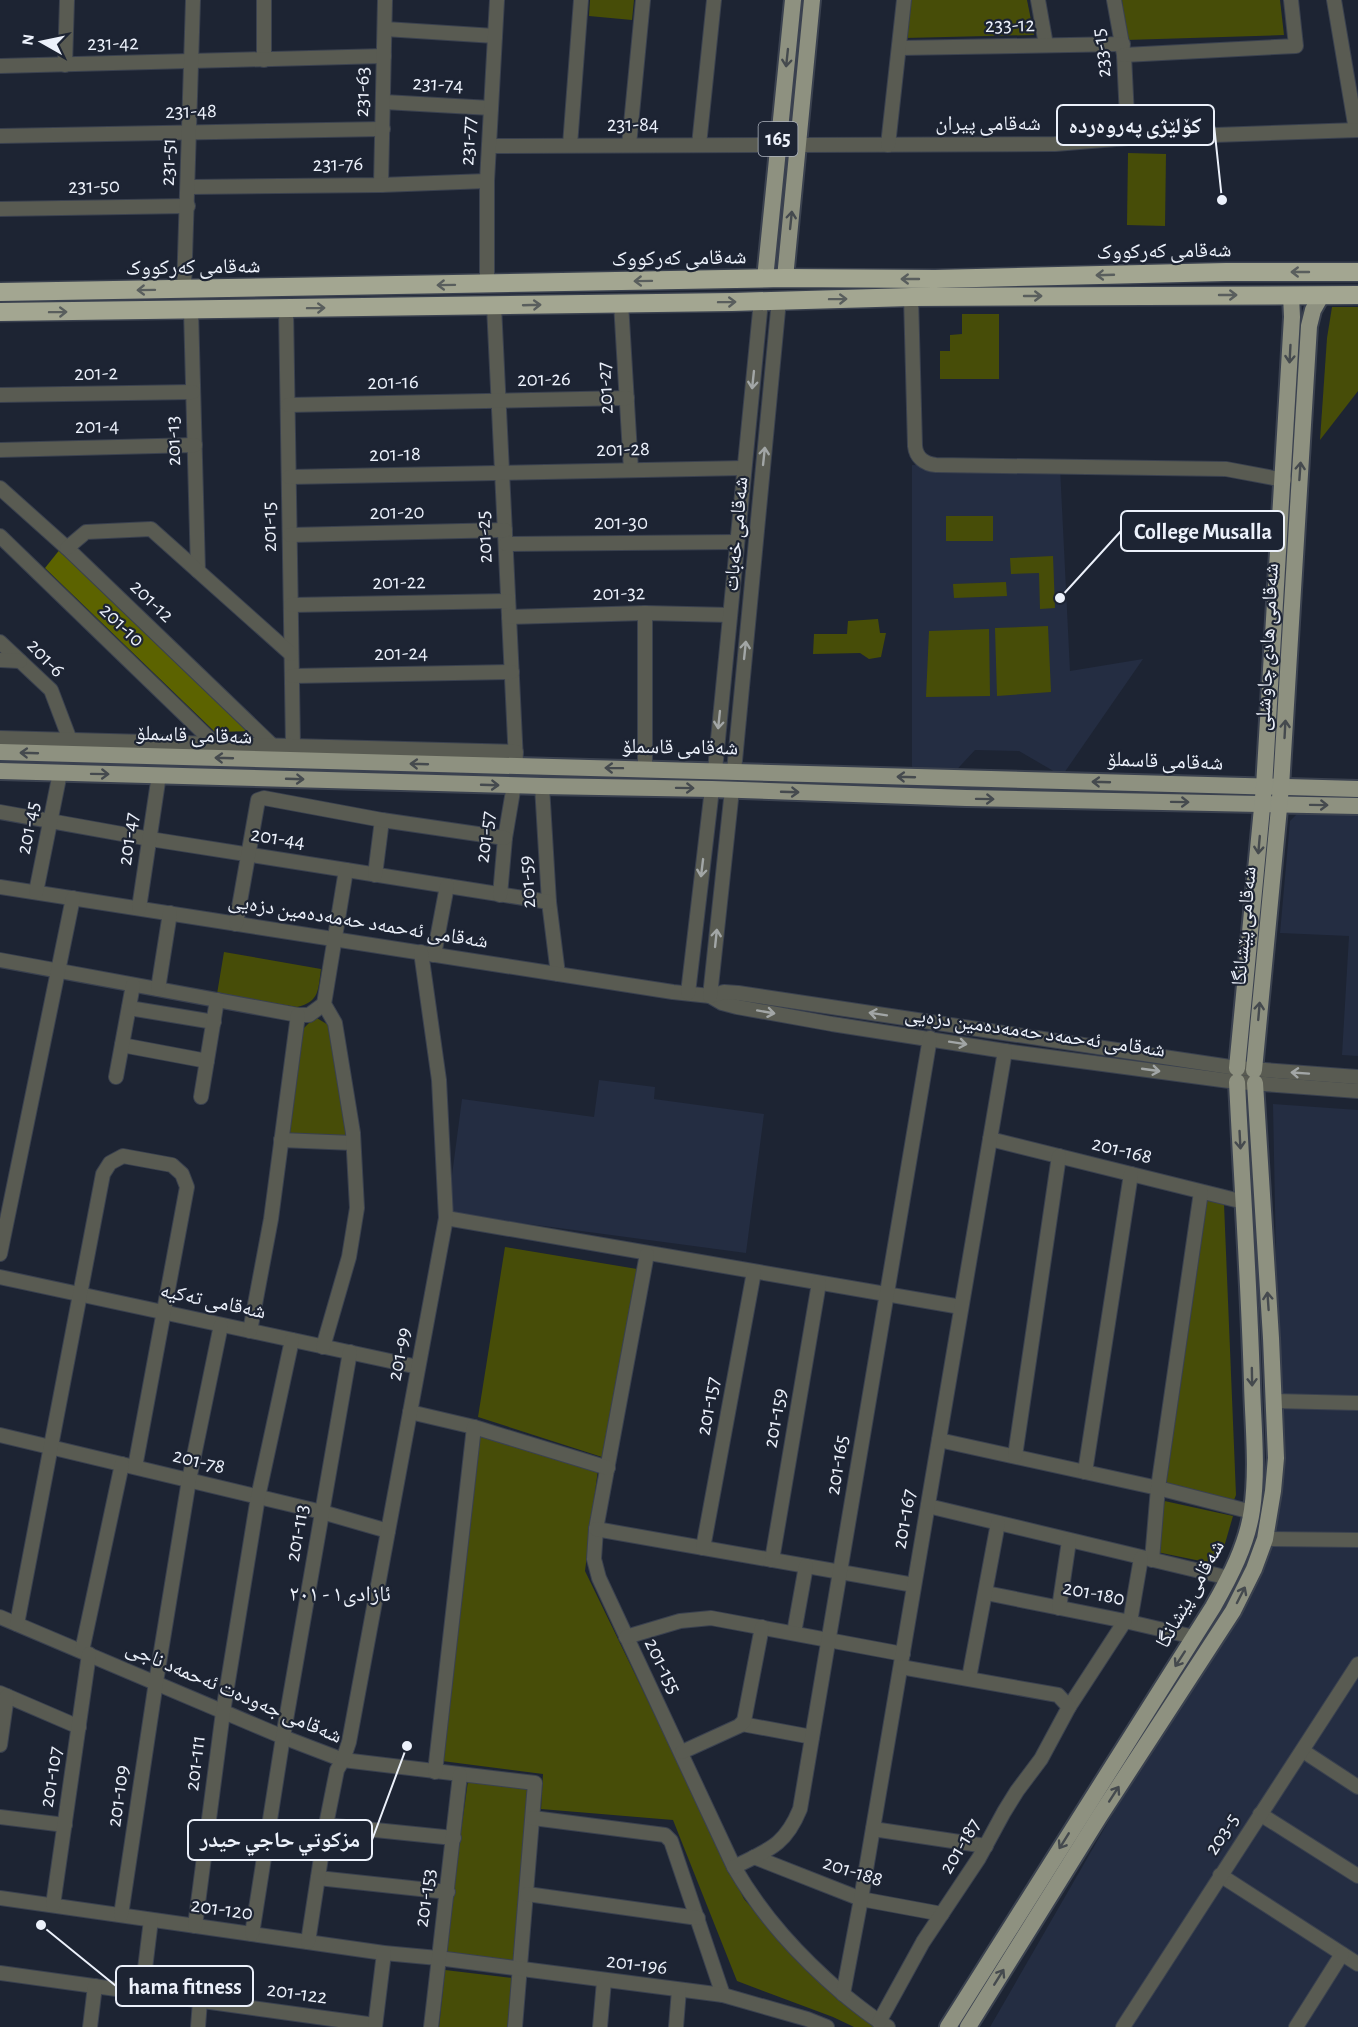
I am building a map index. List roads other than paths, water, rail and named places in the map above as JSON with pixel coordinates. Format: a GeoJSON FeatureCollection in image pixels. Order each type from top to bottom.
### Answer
{"type":"FeatureCollection","features":[{"type":"Feature","properties":{"kind":"highway","name":"شەقامی کەرکووک"},"geometry":{"type":"LineString","coordinates":[[0,292],[487,284],[766,270],[935,279],[1226,272],[1358,272]]}},
{"type":"Feature","properties":{"kind":"highway"},"geometry":{"type":"LineString","coordinates":[[250,288],[243,291],[240,300],[243,306],[251,309]]}},
{"type":"Feature","properties":{"kind":"highway"},"geometry":{"type":"LineString","coordinates":[[213,289],[221,291],[225,296],[225,302],[215,309]]}},
{"type":"Feature","properties":{"kind":"highway","name":"شەقامی کەرکووک"},"geometry":{"type":"LineString","coordinates":[[0,312],[494,306],[911,297],[1358,295]]}},
{"type":"Feature","properties":{"kind":"main road","name":"165"},"geometry":{"type":"LineString","coordinates":[[766,270],[793,0]]}},
{"type":"Feature","properties":{"kind":"main road","name":"165"},"geometry":{"type":"LineString","coordinates":[[786,270],[812,0]]}},
{"type":"Feature","properties":{"kind":"main road","name":"شەقامی هادی چاوشلی"},"geometry":{"type":"LineString","coordinates":[[1263,795],[1284,480],[1292,317],[1291,295]]}},
{"type":"Feature","properties":{"kind":"main road","name":"شەقامی هادی چاوشلی"},"geometry":{"type":"LineString","coordinates":[[1281,787],[1310,318],[1321,296]]}},
{"type":"Feature","properties":{"kind":"main road"},"geometry":{"type":"LineString","coordinates":[[1292,317],[1301,315],[1310,318]]}},
{"type":"Feature","properties":{"kind":"main road"},"geometry":{"type":"LineString","coordinates":[[1280,515],[1291,517],[1298,514]]}},
{"type":"Feature","properties":{"kind":"main road"},"geometry":{"type":"LineString","coordinates":[[1279,539],[1288,536],[1296,538]]}},
{"type":"Feature","properties":{"kind":"main road","name":"شەقامی قاسملۆ"},"geometry":{"type":"LineString","coordinates":[[0,752],[516,759],[645,769],[715,770],[1263,795],[1280,804],[1358,806]]}},
{"type":"Feature","properties":{"kind":"main road","name":"شەقامی قاسملۆ"},"geometry":{"type":"LineString","coordinates":[[0,771],[732,789],[966,798],[1263,795],[1281,787],[1358,789]]}},
{"type":"Feature","properties":{"kind":"main road","name":"شەقامی پێشانگا"},"geometry":{"type":"LineString","coordinates":[[948,2027],[1092,1812],[1229,1617],[1254,1569],[1265,1539],[1276,1458],[1274,1401],[1271,1338],[1246,1076],[1281,787]]}},
{"type":"Feature","properties":{"kind":"main road","name":"شەقامی پێشانگا"},"geometry":{"type":"LineString","coordinates":[[968,2027],[1229,1578],[1243,1546],[1252,1512],[1255,1482],[1244,1202],[1246,1076],[1263,795]]}},
{"type":"Feature","properties":{"kind":"main road"},"geometry":{"type":"LineString","coordinates":[[1251,1339],[1271,1338]]}},
{"type":"Feature","properties":{"kind":"main road"},"geometry":{"type":"LineString","coordinates":[[1213,1607],[1229,1617]]}},
{"type":"Feature","properties":{"kind":"street"},"geometry":{"type":"LineString","coordinates":[[65,65],[67,0]]}},
{"type":"Feature","properties":{"kind":"street","name":"231-51"},"geometry":{"type":"LineString","coordinates":[[184,289],[189,187],[193,0]]}},
{"type":"Feature","properties":{"kind":"street"},"geometry":{"type":"LineString","coordinates":[[264,0],[264,60]]}},
{"type":"Feature","properties":{"kind":"street","name":"231-63"},"geometry":{"type":"LineString","coordinates":[[381,185],[386,0]]}},
{"type":"Feature","properties":{"kind":"street","name":"231-77"},"geometry":{"type":"LineString","coordinates":[[487,284],[487,181],[497,0]]}},
{"type":"Feature","properties":{"kind":"street"},"geometry":{"type":"LineString","coordinates":[[570,145],[581,0]]}},
{"type":"Feature","properties":{"kind":"street"},"geometry":{"type":"LineString","coordinates":[[628,146],[643,0]]}},
{"type":"Feature","properties":{"kind":"street"},"geometry":{"type":"LineString","coordinates":[[699,146],[714,0]]}},
{"type":"Feature","properties":{"kind":"street"},"geometry":{"type":"LineString","coordinates":[[888,145],[904,0]]}},
{"type":"Feature","properties":{"kind":"street"},"geometry":{"type":"LineString","coordinates":[[1038,0],[1046,45]]}},
{"type":"Feature","properties":{"kind":"street","name":"233-15"},"geometry":{"type":"LineString","coordinates":[[1114,0],[1123,49],[1128,138]]}},
{"type":"Feature","properties":{"kind":"street","name":"233-12"},"geometry":{"type":"LineString","coordinates":[[899,48],[1046,45],[1123,49],[1296,46],[1291,0]]}},
{"type":"Feature","properties":{"kind":"street"},"geometry":{"type":"LineString","coordinates":[[1334,0],[1357,130]]}},
{"type":"Feature","properties":{"kind":"street"},"geometry":{"type":"LineString","coordinates":[[385,29],[495,36]]}},
{"type":"Feature","properties":{"kind":"street","name":"231-42"},"geometry":{"type":"LineString","coordinates":[[0,66],[384,56]]}},
{"type":"Feature","properties":{"kind":"street","name":"231-74"},"geometry":{"type":"LineString","coordinates":[[384,102],[491,108]]}},
{"type":"Feature","properties":{"kind":"street","name":"231-48"},"geometry":{"type":"LineString","coordinates":[[0,136],[382,129]]}},
{"type":"Feature","properties":{"kind":"street","name":"شەقامی پیران"},"geometry":{"type":"LineString","coordinates":[[798,145],[1055,144],[1128,138],[1357,130]]}},
{"type":"Feature","properties":{"kind":"street","name":"231-84"},"geometry":{"type":"LineString","coordinates":[[489,146],[777,145]]}},
{"type":"Feature","properties":{"kind":"street","name":"231-76"},"geometry":{"type":"LineString","coordinates":[[189,187],[381,185],[487,181]]}},
{"type":"Feature","properties":{"kind":"street","name":"231-50"},"geometry":{"type":"LineString","coordinates":[[0,208],[188,206]]}},
{"type":"Feature","properties":{"kind":"street"},"geometry":{"type":"LineString","coordinates":[[911,297],[915,446],[918,456],[926,463],[1226,469],[1284,480]]}},
{"type":"Feature","properties":{"kind":"street","name":"شەقامی خەبات"},"geometry":{"type":"LineString","coordinates":[[715,770],[744,468],[770,300]]}},
{"type":"Feature","properties":{"kind":"street","name":"شەقامی خەبات"},"geometry":{"type":"LineString","coordinates":[[734,771],[770,300]]}},
{"type":"Feature","properties":{"kind":"street","name":"201-27"},"geometry":{"type":"LineString","coordinates":[[621,303],[631,470]]}},
{"type":"Feature","properties":{"kind":"street","name":"201-25"},"geometry":{"type":"LineString","coordinates":[[494,306],[516,759]]}},
{"type":"Feature","properties":{"kind":"street","name":"201-15"},"geometry":{"type":"LineString","coordinates":[[286,308],[293,746]]}},
{"type":"Feature","properties":{"kind":"street","name":"201-13"},"geometry":{"type":"LineString","coordinates":[[191,310],[198,571]]}},
{"type":"Feature","properties":{"kind":"street","name":"201-2"},"geometry":{"type":"LineString","coordinates":[[0,395],[193,392]]}},
{"type":"Feature","properties":{"kind":"street","name":"201-26"},"geometry":{"type":"LineString","coordinates":[[499,400],[627,398]]}},
{"type":"Feature","properties":{"kind":"street","name":"201-16"},"geometry":{"type":"LineString","coordinates":[[288,405],[499,400]]}},
{"type":"Feature","properties":{"kind":"street","name":"201-4"},"geometry":{"type":"LineString","coordinates":[[0,450],[195,445]]}},
{"type":"Feature","properties":{"kind":"street","name":"201-28"},"geometry":{"type":"LineString","coordinates":[[502,472],[744,468]]}},
{"type":"Feature","properties":{"kind":"street","name":"201-18"},"geometry":{"type":"LineString","coordinates":[[289,477],[502,472]]}},
{"type":"Feature","properties":{"kind":"street","name":"201-12"},"geometry":{"type":"LineString","coordinates":[[0,488],[67,548],[273,746]]}},
{"type":"Feature","properties":{"kind":"street"},"geometry":{"type":"LineString","coordinates":[[67,548],[86,532],[151,530],[291,654]]}},
{"type":"Feature","properties":{"kind":"street","name":"201-20"},"geometry":{"type":"LineString","coordinates":[[290,535],[505,537]]}},
{"type":"Feature","properties":{"kind":"street","name":"201-10"},"geometry":{"type":"LineString","coordinates":[[0,536],[215,744]]}},
{"type":"Feature","properties":{"kind":"street","name":"201-30"},"geometry":{"type":"LineString","coordinates":[[505,537],[737,542]]}},
{"type":"Feature","properties":{"kind":"street","name":"201-22"},"geometry":{"type":"LineString","coordinates":[[291,605],[508,601]]}},
{"type":"Feature","properties":{"kind":"street"},"geometry":{"type":"LineString","coordinates":[[645,614],[645,769]]}},
{"type":"Feature","properties":{"kind":"street","name":"201-32"},"geometry":{"type":"LineString","coordinates":[[509,617],[730,615]]}},
{"type":"Feature","properties":{"kind":"street","name":"201-6"},"geometry":{"type":"LineString","coordinates":[[0,642],[51,690],[70,740]]}},
{"type":"Feature","properties":{"kind":"street"},"geometry":{"type":"LineString","coordinates":[[0,660],[20,661]]}},
{"type":"Feature","properties":{"kind":"street","name":"201-24"},"geometry":{"type":"LineString","coordinates":[[292,676],[512,672]]}},
{"type":"Feature","properties":{"kind":"street"},"geometry":{"type":"LineString","coordinates":[[722,690],[741,692]]}},
{"type":"Feature","properties":{"kind":"street"},"geometry":{"type":"LineString","coordinates":[[0,738],[293,746],[516,759]]}},
{"type":"Feature","properties":{"kind":"street","name":"201-45"},"geometry":{"type":"LineString","coordinates":[[36,892],[60,773]]}},
{"type":"Feature","properties":{"kind":"street","name":"201-47"},"geometry":{"type":"LineString","coordinates":[[139,908],[159,775]]}},
{"type":"Feature","properties":{"kind":"street","name":"201-57"},"geometry":{"type":"LineString","coordinates":[[500,895],[505,838],[514,785]]}},
{"type":"Feature","properties":{"kind":"street","name":"201-59"},"geometry":{"type":"LineString","coordinates":[[542,786],[549,902],[558,974]]}},
{"type":"Feature","properties":{"kind":"street"},"geometry":{"type":"LineString","coordinates":[[688,993],[712,789]]}},
{"type":"Feature","properties":{"kind":"street"},"geometry":{"type":"LineString","coordinates":[[710,996],[732,789]]}},
{"type":"Feature","properties":{"kind":"street"},"geometry":{"type":"LineString","coordinates":[[236,924],[258,800],[264,798],[382,820],[505,838]]}},
{"type":"Feature","properties":{"kind":"street","name":"201-44"},"geometry":{"type":"LineString","coordinates":[[0,812],[549,902]]}},
{"type":"Feature","properties":{"kind":"street"},"geometry":{"type":"LineString","coordinates":[[375,875],[382,820]]}},
{"type":"Feature","properties":{"kind":"street"},"geometry":{"type":"LineString","coordinates":[[323,1347],[349,1257],[357,1208],[353,1143],[335,1023],[324,1004],[346,870]]}},
{"type":"Feature","properties":{"kind":"street","name":"201-99"},"geometry":{"type":"LineString","coordinates":[[308,1942],[326,1825],[337,1770],[349,1742],[446,1218],[439,1080],[427,953],[447,886]]}},
{"type":"Feature","properties":{"kind":"street","name":"شەقامی ئەحمەد حەمەدەمین دزەیی"},"geometry":{"type":"LineString","coordinates":[[0,887],[710,996],[722,1003],[737,1007],[1005,1050],[1246,1076],[1358,1091]]}},
{"type":"Feature","properties":{"kind":"street"},"geometry":{"type":"LineString","coordinates":[[0,1254],[73,898]]}},
{"type":"Feature","properties":{"kind":"street"},"geometry":{"type":"LineString","coordinates":[[158,989],[170,913]]}},
{"type":"Feature","properties":{"kind":"street"},"geometry":{"type":"LineString","coordinates":[[0,960],[298,1015],[309,1015],[324,1004]]}},
{"type":"Feature","properties":{"kind":"street"},"geometry":{"type":"LineString","coordinates":[[116,1077],[133,985]]}},
{"type":"Feature","properties":{"kind":"street","name":"شەقامی ئەحمەد حەمەدەمین دزەیی"},"geometry":{"type":"LineString","coordinates":[[710,996],[724,992],[738,993],[1246,1076],[1358,1077]]}},
{"type":"Feature","properties":{"kind":"street"},"geometry":{"type":"LineString","coordinates":[[201,1097],[217,1000]]}},
{"type":"Feature","properties":{"kind":"street"},"geometry":{"type":"LineString","coordinates":[[129,1008],[214,1022]]}},
{"type":"Feature","properties":{"kind":"street"},"geometry":{"type":"LineString","coordinates":[[250,1331],[271,1219],[298,1015]]}},
{"type":"Feature","properties":{"kind":"street","name":"201-165"},"geometry":{"type":"LineString","coordinates":[[734,1867],[781,1841],[792,1827],[800,1809],[930,1038]]}},
{"type":"Feature","properties":{"kind":"street"},"geometry":{"type":"LineString","coordinates":[[122,1045],[207,1061]]}},
{"type":"Feature","properties":{"kind":"street","name":"201-167"},"geometry":{"type":"LineString","coordinates":[[843,1994],[1005,1050]]}},
{"type":"Feature","properties":{"kind":"street","name":"201-168"},"geometry":{"type":"LineString","coordinates":[[990,1138],[1244,1202]]}},
{"type":"Feature","properties":{"kind":"street"},"geometry":{"type":"LineString","coordinates":[[282,1140],[353,1143]]}},
{"type":"Feature","properties":{"kind":"street","name":"201-107"},"geometry":{"type":"LineString","coordinates":[[17,1624],[105,1168],[123,1156],[172,1165],[182,1174],[187,1187],[163,1312],[85,1652],[80,1727],[53,1905]]}},
{"type":"Feature","properties":{"kind":"street"},"geometry":{"type":"LineString","coordinates":[[1015,1456],[1059,1156]]}},
{"type":"Feature","properties":{"kind":"street"},"geometry":{"type":"LineString","coordinates":[[1085,1472],[1131,1174]]}},
{"type":"Feature","properties":{"kind":"street"},"geometry":{"type":"LineString","coordinates":[[1128,1621],[1146,1559],[1201,1191]]}},
{"type":"Feature","properties":{"kind":"street"},"geometry":{"type":"LineString","coordinates":[[446,1218],[962,1307]]}},
{"type":"Feature","properties":{"kind":"street","name":"201-155"},"geometry":{"type":"LineString","coordinates":[[647,1254],[596,1529],[594,1549],[596,1569],[734,1867],[754,1900],[777,1930],[810,1965],[863,2012],[883,2024]]}},
{"type":"Feature","properties":{"kind":"street","name":"201-157"},"geometry":{"type":"LineString","coordinates":[[704,1548],[754,1272]]}},
{"type":"Feature","properties":{"kind":"street","name":"شەقامی تەکیە"},"geometry":{"type":"LineString","coordinates":[[0,1277],[418,1367]]}},
{"type":"Feature","properties":{"kind":"street","name":"201-159"},"geometry":{"type":"LineString","coordinates":[[772,1560],[819,1283]]}},
{"type":"Feature","properties":{"kind":"street","name":"201-109"},"geometry":{"type":"LineString","coordinates":[[122,1916],[156,1682],[189,1480],[221,1324]]}},
{"type":"Feature","properties":{"kind":"street","name":"201-111"},"geometry":{"type":"LineString","coordinates":[[195,1926],[223,1712],[258,1497],[292,1340]]}},
{"type":"Feature","properties":{"kind":"street","name":"201-113"},"geometry":{"type":"LineString","coordinates":[[252,1934],[283,1737],[350,1352]]}},
{"type":"Feature","properties":{"kind":"street"},"geometry":{"type":"LineString","coordinates":[[1274,1401],[1358,1402]]}},
{"type":"Feature","properties":{"kind":"street"},"geometry":{"type":"LineString","coordinates":[[410,1412],[474,1427],[608,1468]]}},
{"type":"Feature","properties":{"kind":"street"},"geometry":{"type":"LineString","coordinates":[[435,1772],[474,1427]]}},
{"type":"Feature","properties":{"kind":"street","name":"201-78"},"geometry":{"type":"LineString","coordinates":[[0,1435],[322,1512],[388,1531]]}},
{"type":"Feature","properties":{"kind":"street"},"geometry":{"type":"LineString","coordinates":[[939,1440],[1158,1488],[1252,1512]]}},
{"type":"Feature","properties":{"kind":"street"},"geometry":{"type":"LineString","coordinates":[[928,1506],[1229,1578]]}},
{"type":"Feature","properties":{"kind":"street"},"geometry":{"type":"LineString","coordinates":[[969,1678],[998,1523]]}},
{"type":"Feature","properties":{"kind":"street"},"geometry":{"type":"LineString","coordinates":[[596,1529],[914,1585]]}},
{"type":"Feature","properties":{"kind":"street"},"geometry":{"type":"LineString","coordinates":[[1265,1539],[1358,1539]]}},
{"type":"Feature","properties":{"kind":"street"},"geometry":{"type":"LineString","coordinates":[[1059,1608],[1069,1540]]}},
{"type":"Feature","properties":{"kind":"street"},"geometry":{"type":"LineString","coordinates":[[794,1633],[806,1566]]}},
{"type":"Feature","properties":{"kind":"street","name":"201-180"},"geometry":{"type":"LineString","coordinates":[[986,1593],[1128,1621],[1194,1637]]}},
{"type":"Feature","properties":{"kind":"street","name":"شەقامی جەودەت ئەحمەد ناجی"},"geometry":{"type":"LineString","coordinates":[[0,1617],[223,1712],[343,1760],[535,1783],[533,1818]]}},
{"type":"Feature","properties":{"kind":"street"},"geometry":{"type":"LineString","coordinates":[[626,1637],[680,1621],[700,1618],[721,1620],[829,1640],[969,1678],[1058,1695],[1069,1707]]}},
{"type":"Feature","properties":{"kind":"street","name":"201-187"},"geometry":{"type":"LineString","coordinates":[[883,2024],[915,1956],[986,1846],[1017,1791],[1041,1759],[1069,1707],[1128,1621]]}},
{"type":"Feature","properties":{"kind":"street"},"geometry":{"type":"LineString","coordinates":[[682,1752],[742,1724],[746,1717],[762,1627]]}},
{"type":"Feature","properties":{"kind":"street","name":"203-5"},"geometry":{"type":"LineString","coordinates":[[1123,2027],[1358,1664]]}},
{"type":"Feature","properties":{"kind":"street"},"geometry":{"type":"LineString","coordinates":[[0,1745],[4,1694],[80,1727]]}},
{"type":"Feature","properties":{"kind":"street"},"geometry":{"type":"LineString","coordinates":[[742,1724],[812,1737]]}},
{"type":"Feature","properties":{"kind":"street"},"geometry":{"type":"LineString","coordinates":[[1303,1751],[1358,1787]]}},
{"type":"Feature","properties":{"kind":"street","name":"201-153"},"geometry":{"type":"LineString","coordinates":[[431,2027],[460,1775]]}},
{"type":"Feature","properties":{"kind":"street"},"geometry":{"type":"LineString","coordinates":[[1260,1814],[1358,1876]]}},
{"type":"Feature","properties":{"kind":"street"},"geometry":{"type":"LineString","coordinates":[[0,1817],[65,1825]]}},
{"type":"Feature","properties":{"kind":"street"},"geometry":{"type":"LineString","coordinates":[[515,2027],[533,1818],[665,1834],[671,1840],[723,1995]]}},
{"type":"Feature","properties":{"kind":"street"},"geometry":{"type":"LineString","coordinates":[[326,1825],[454,1838]]}},
{"type":"Feature","properties":{"kind":"street"},"geometry":{"type":"LineString","coordinates":[[873,1829],[986,1846]]}},
{"type":"Feature","properties":{"kind":"street","name":"201-188"},"geometry":{"type":"LineString","coordinates":[[754,1857],[861,1899],[942,1914]]}},
{"type":"Feature","properties":{"kind":"street"},"geometry":{"type":"LineString","coordinates":[[1220,1875],[1358,1964]]}},
{"type":"Feature","properties":{"kind":"street"},"geometry":{"type":"LineString","coordinates":[[318,1878],[448,1892]]}},
{"type":"Feature","properties":{"kind":"street"},"geometry":{"type":"LineString","coordinates":[[527,1894],[698,1918]]}},
{"type":"Feature","properties":{"kind":"street","name":"201-120"},"geometry":{"type":"LineString","coordinates":[[0,1898],[384,1953],[438,1958]]}},
{"type":"Feature","properties":{"kind":"street"},"geometry":{"type":"LineString","coordinates":[[142,1993],[151,1920]]}},
{"type":"Feature","properties":{"kind":"street"},"geometry":{"type":"LineString","coordinates":[[375,2026],[384,1953]]}},
{"type":"Feature","properties":{"kind":"street"},"geometry":{"type":"LineString","coordinates":[[1296,2027],[1342,1954]]}},
{"type":"Feature","properties":{"kind":"street","name":"201-196"},"geometry":{"type":"LineString","coordinates":[[438,1958],[723,1995],[806,2023],[826,2027]]}},
{"type":"Feature","properties":{"kind":"street","name":"201-122"},"geometry":{"type":"LineString","coordinates":[[0,1973],[375,2026]]}},
{"type":"Feature","properties":{"kind":"street"},"geometry":{"type":"LineString","coordinates":[[600,2027],[604,1981]]}},
{"type":"Feature","properties":{"kind":"street"},"geometry":{"type":"LineString","coordinates":[[90,2027],[95,1986]]}},
{"type":"Feature","properties":{"kind":"street"},"geometry":{"type":"LineString","coordinates":[[676,2027],[679,1990]]}},
{"type":"Feature","properties":{"kind":"street"},"geometry":{"type":"LineString","coordinates":[[198,2027],[200,2001]]}},
{"type":"Feature","properties":{"kind":"place","name":"کۆلێژی پەروەردە"},"geometry":{"type":"Point","coordinates":[1222,200]}},
{"type":"Feature","properties":{"kind":"place","name":"College Musalla"},"geometry":{"type":"Point","coordinates":[1060,598]}},
{"type":"Feature","properties":{"kind":"place","name":"مزكوتي حاجي حيدر"},"geometry":{"type":"Point","coordinates":[407,1746]}},
{"type":"Feature","properties":{"kind":"place","name":"hama fitness"},"geometry":{"type":"Point","coordinates":[41,1925]}},
{"type":"Feature","properties":{"kind":"district","name":"ئازادی١ - ٢٠١"},"geometry":{"type":"Point","coordinates":[340,1594]}}]}
